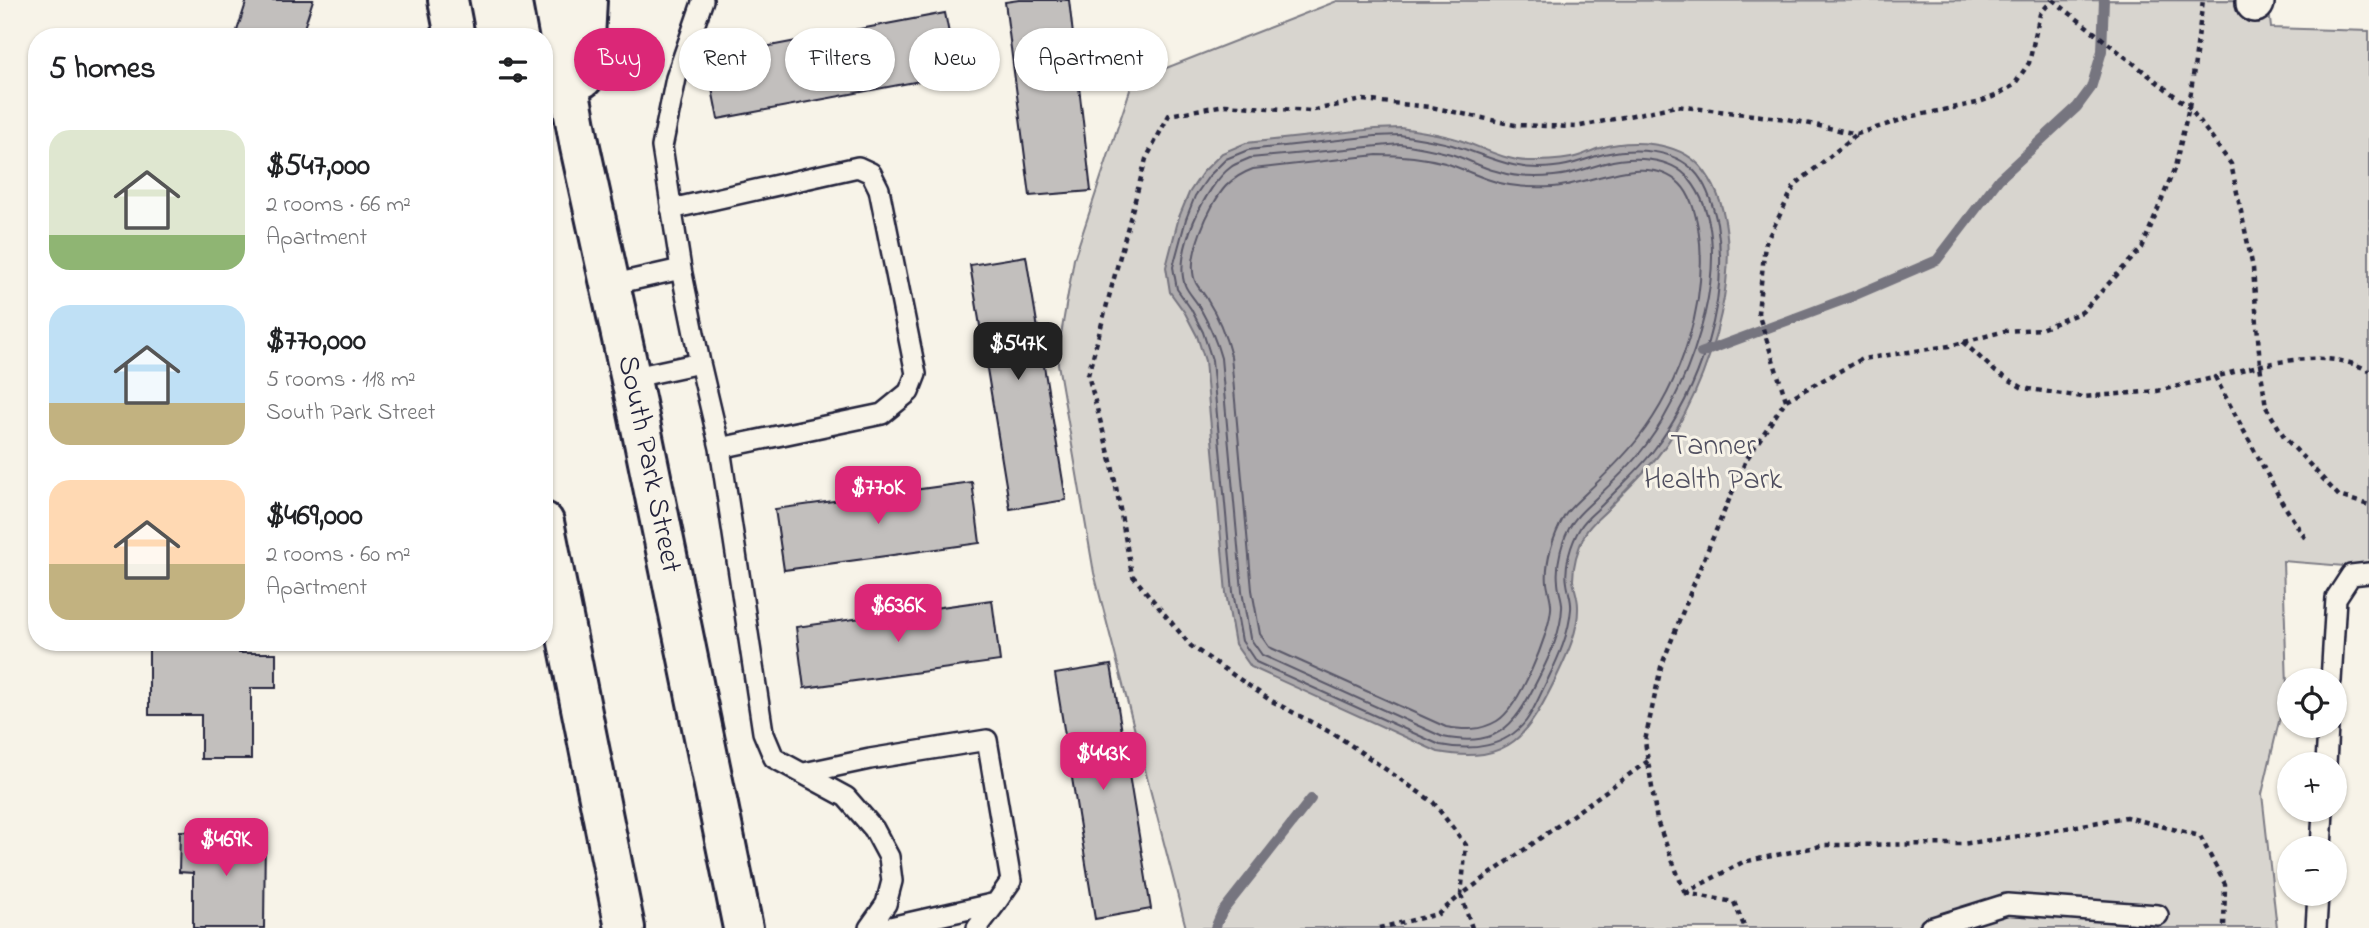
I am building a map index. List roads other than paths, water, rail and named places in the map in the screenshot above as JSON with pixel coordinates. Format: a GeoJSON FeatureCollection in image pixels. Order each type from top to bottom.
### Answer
{"type":"FeatureCollection","features":[{"type":"Feature","properties":{"kind":"main road"},"geometry":{"type":"LineString","coordinates":[[449,0],[454,28]]}},
{"type":"Feature","properties":{"kind":"main road","name":"South Park Street"},"geometry":{"type":"LineString","coordinates":[[553,0],[580,147],[743,928]]}},
{"type":"Feature","properties":{"kind":"main road"},"geometry":{"type":"LineString","coordinates":[[580,147],[587,0]]}},
{"type":"Feature","properties":{"kind":"main road"},"geometry":{"type":"LineString","coordinates":[[553,567],[625,928]]}},
{"type":"Feature","properties":{"kind":"lane"},"geometry":{"type":"LineString","coordinates":[[703,0],[676,78],[662,147],[681,269],[720,447],[763,732],[774,758],[846,797],[874,829],[889,857],[892,881],[886,904],[869,928]]}},
{"type":"Feature","properties":{"kind":"lane"},"geometry":{"type":"LineString","coordinates":[[671,209],[858,167],[871,173],[880,189],[916,374],[909,392],[882,414],[720,447]]}},
{"type":"Feature","properties":{"kind":"lane"},"geometry":{"type":"LineString","coordinates":[[610,285],[681,269]]}},
{"type":"Feature","properties":{"kind":"lane"},"geometry":{"type":"LineString","coordinates":[[630,378],[700,363]]}},
{"type":"Feature","properties":{"kind":"lane"},"geometry":{"type":"LineString","coordinates":[[2332,668],[2336,598],[2351,575],[2369,573]]}},
{"type":"Feature","properties":{"kind":"lane"},"geometry":{"type":"LineString","coordinates":[[804,774],[870,758],[986,740],[1011,881],[976,928]]}},
{"type":"Feature","properties":{"kind":"lane"},"geometry":{"type":"LineString","coordinates":[[886,928],[996,903]]}},
{"type":"Feature","properties":{"kind":"lane"},"geometry":{"type":"LineString","coordinates":[[1930,928],[2007,904],[2158,915]]}},
{"type":"Feature","properties":{"kind":"lane"},"geometry":{"type":"LineString","coordinates":[[2316,928],[2317,906]]}},
{"type":"Feature","properties":{"kind":"water"},"geometry":{"type":"Polygon","coordinates":[[[1401,128],[1447,136],[1499,155],[1528,161],[1569,158],[1612,145],[1639,143],[1679,151],[1700,166],[1718,196],[1727,232],[1727,272],[1721,314],[1694,395],[1657,457],[1585,534],[1576,556],[1573,574],[1578,606],[1574,633],[1547,697],[1526,729],[1514,741],[1483,754],[1438,752],[1251,667],[1235,644],[1226,593],[1205,361],[1197,336],[1170,292],[1166,267],[1179,217],[1189,193],[1203,172],[1222,153],[1246,143],[1401,128]]]}},
{"type":"Feature","properties":{"kind":"waterway"},"geometry":{"type":"LineString","coordinates":[[1701,353],[1851,297],[1937,260],[1999,179],[2077,107],[2091,88],[2102,51],[2104,0]]}},
{"type":"Feature","properties":{"kind":"waterway"},"geometry":{"type":"LineString","coordinates":[[1215,928],[1222,912],[1311,799]]}},
{"type":"Feature","properties":{"kind":"park label","name":"Tanner Health Park"},"geometry":{"type":"Point","coordinates":[1713,464]}}]}
